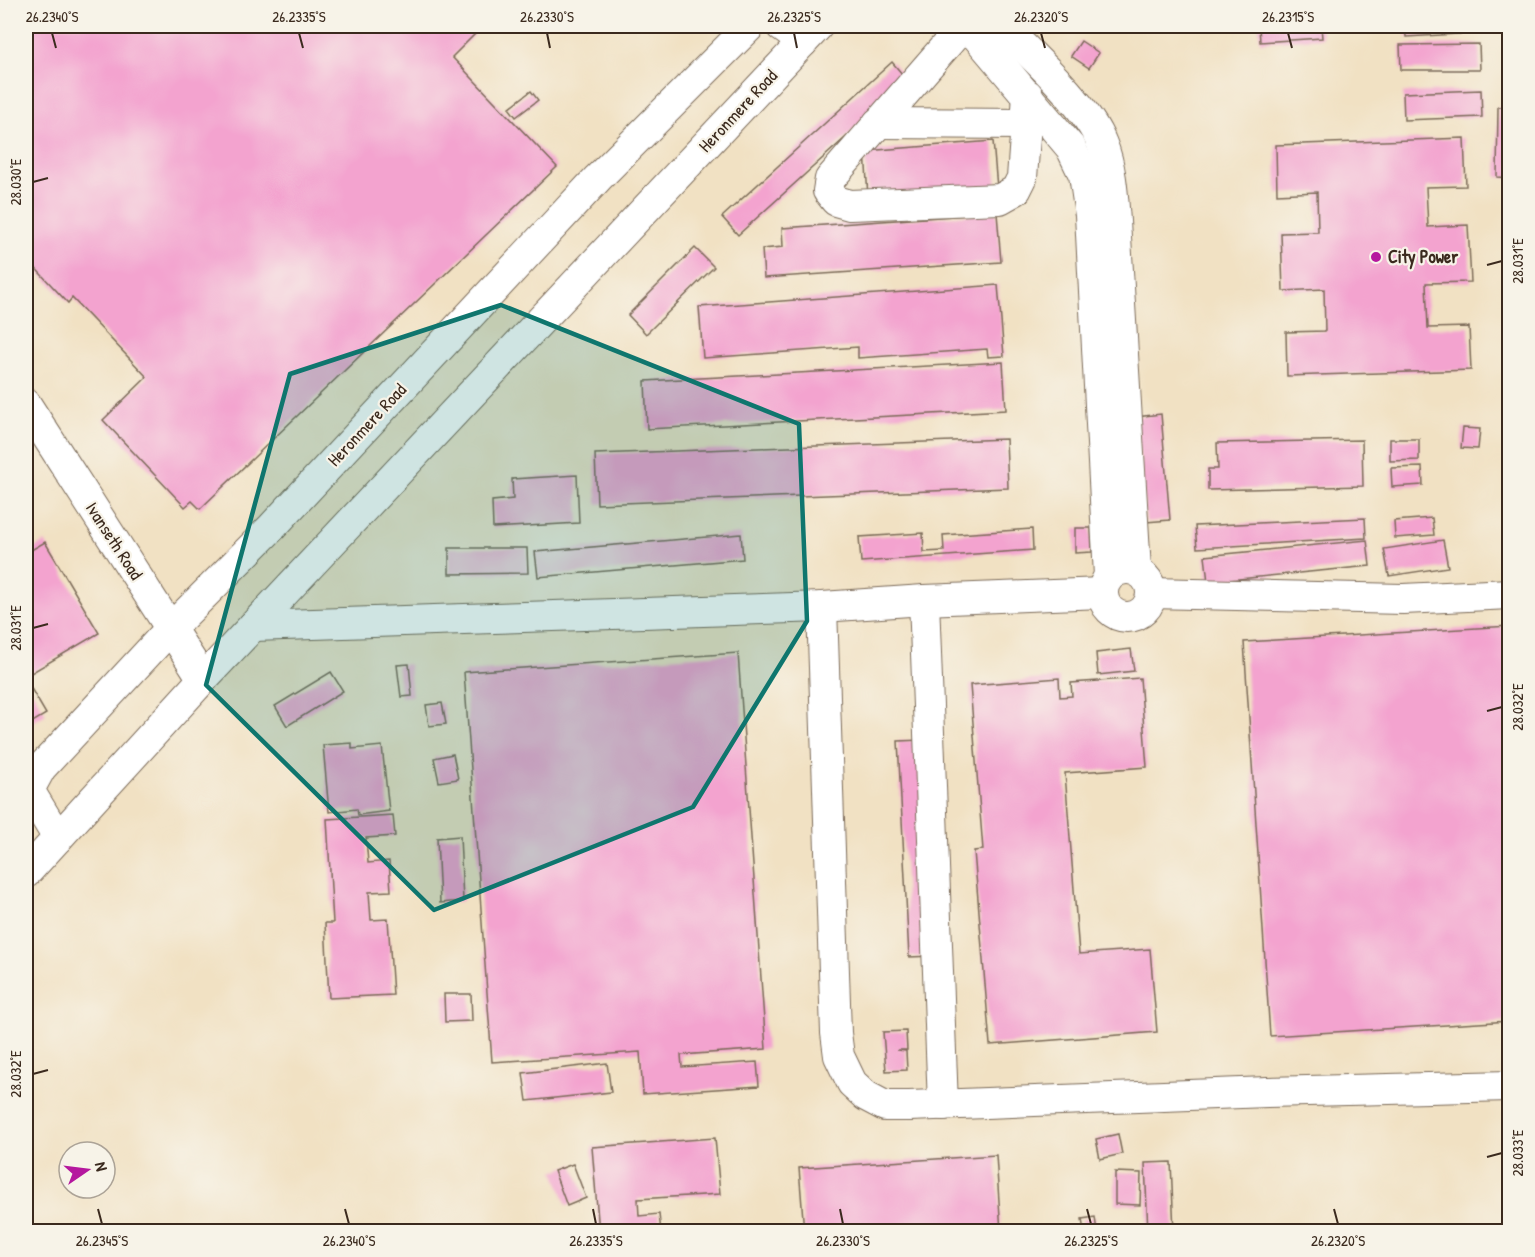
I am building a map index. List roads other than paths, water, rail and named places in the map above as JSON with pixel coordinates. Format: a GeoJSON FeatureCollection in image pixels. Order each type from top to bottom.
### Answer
{"type":"FeatureCollection","features":[{"type":"Feature","properties":{"kind":"street","name":"Heronmere Road"},"geometry":{"type":"LineString","coordinates":[[58,838],[29,790],[41,768],[171,628],[273,527],[598,178],[750,26]]}},
{"type":"Feature","properties":{"kind":"street"},"geometry":{"type":"LineString","coordinates":[[963,26],[830,179],[828,191],[836,201],[850,205],[1000,199],[1016,190],[1022,178],[1027,109]]}},
{"type":"Feature","properties":{"kind":"street"},"geometry":{"type":"LineString","coordinates":[[968,26],[1027,109],[1071,148],[1084,175],[1090,214],[1125,583]]}},
{"type":"Feature","properties":{"kind":"street"},"geometry":{"type":"LineString","coordinates":[[1002,26],[1047,70],[1084,114],[1102,143],[1110,172],[1115,221],[1125,583]]}},
{"type":"Feature","properties":{"kind":"street","name":"Heronmere Road"},"geometry":{"type":"LineString","coordinates":[[26,873],[801,31]]}},
{"type":"Feature","properties":{"kind":"street"},"geometry":{"type":"LineString","coordinates":[[879,123],[1027,109]]}},
{"type":"Feature","properties":{"kind":"street","name":"Ivanseth Road"},"geometry":{"type":"LineString","coordinates":[[26,404],[203,679]]}},
{"type":"Feature","properties":{"kind":"street"},"geometry":{"type":"LineString","coordinates":[[253,626],[822,607],[1125,583],[1403,599],[1509,594]]}},
{"type":"Feature","properties":{"kind":"street"},"geometry":{"type":"LineString","coordinates":[[924,600],[943,1105]]}},
{"type":"Feature","properties":{"kind":"street"},"geometry":{"type":"LineString","coordinates":[[822,607],[838,1056],[852,1083],[866,1096],[885,1106],[1509,1086]]}},
{"type":"Feature","properties":{"kind":"place","name":"City Power"},"geometry":{"type":"Point","coordinates":[1376,257]}}]}
